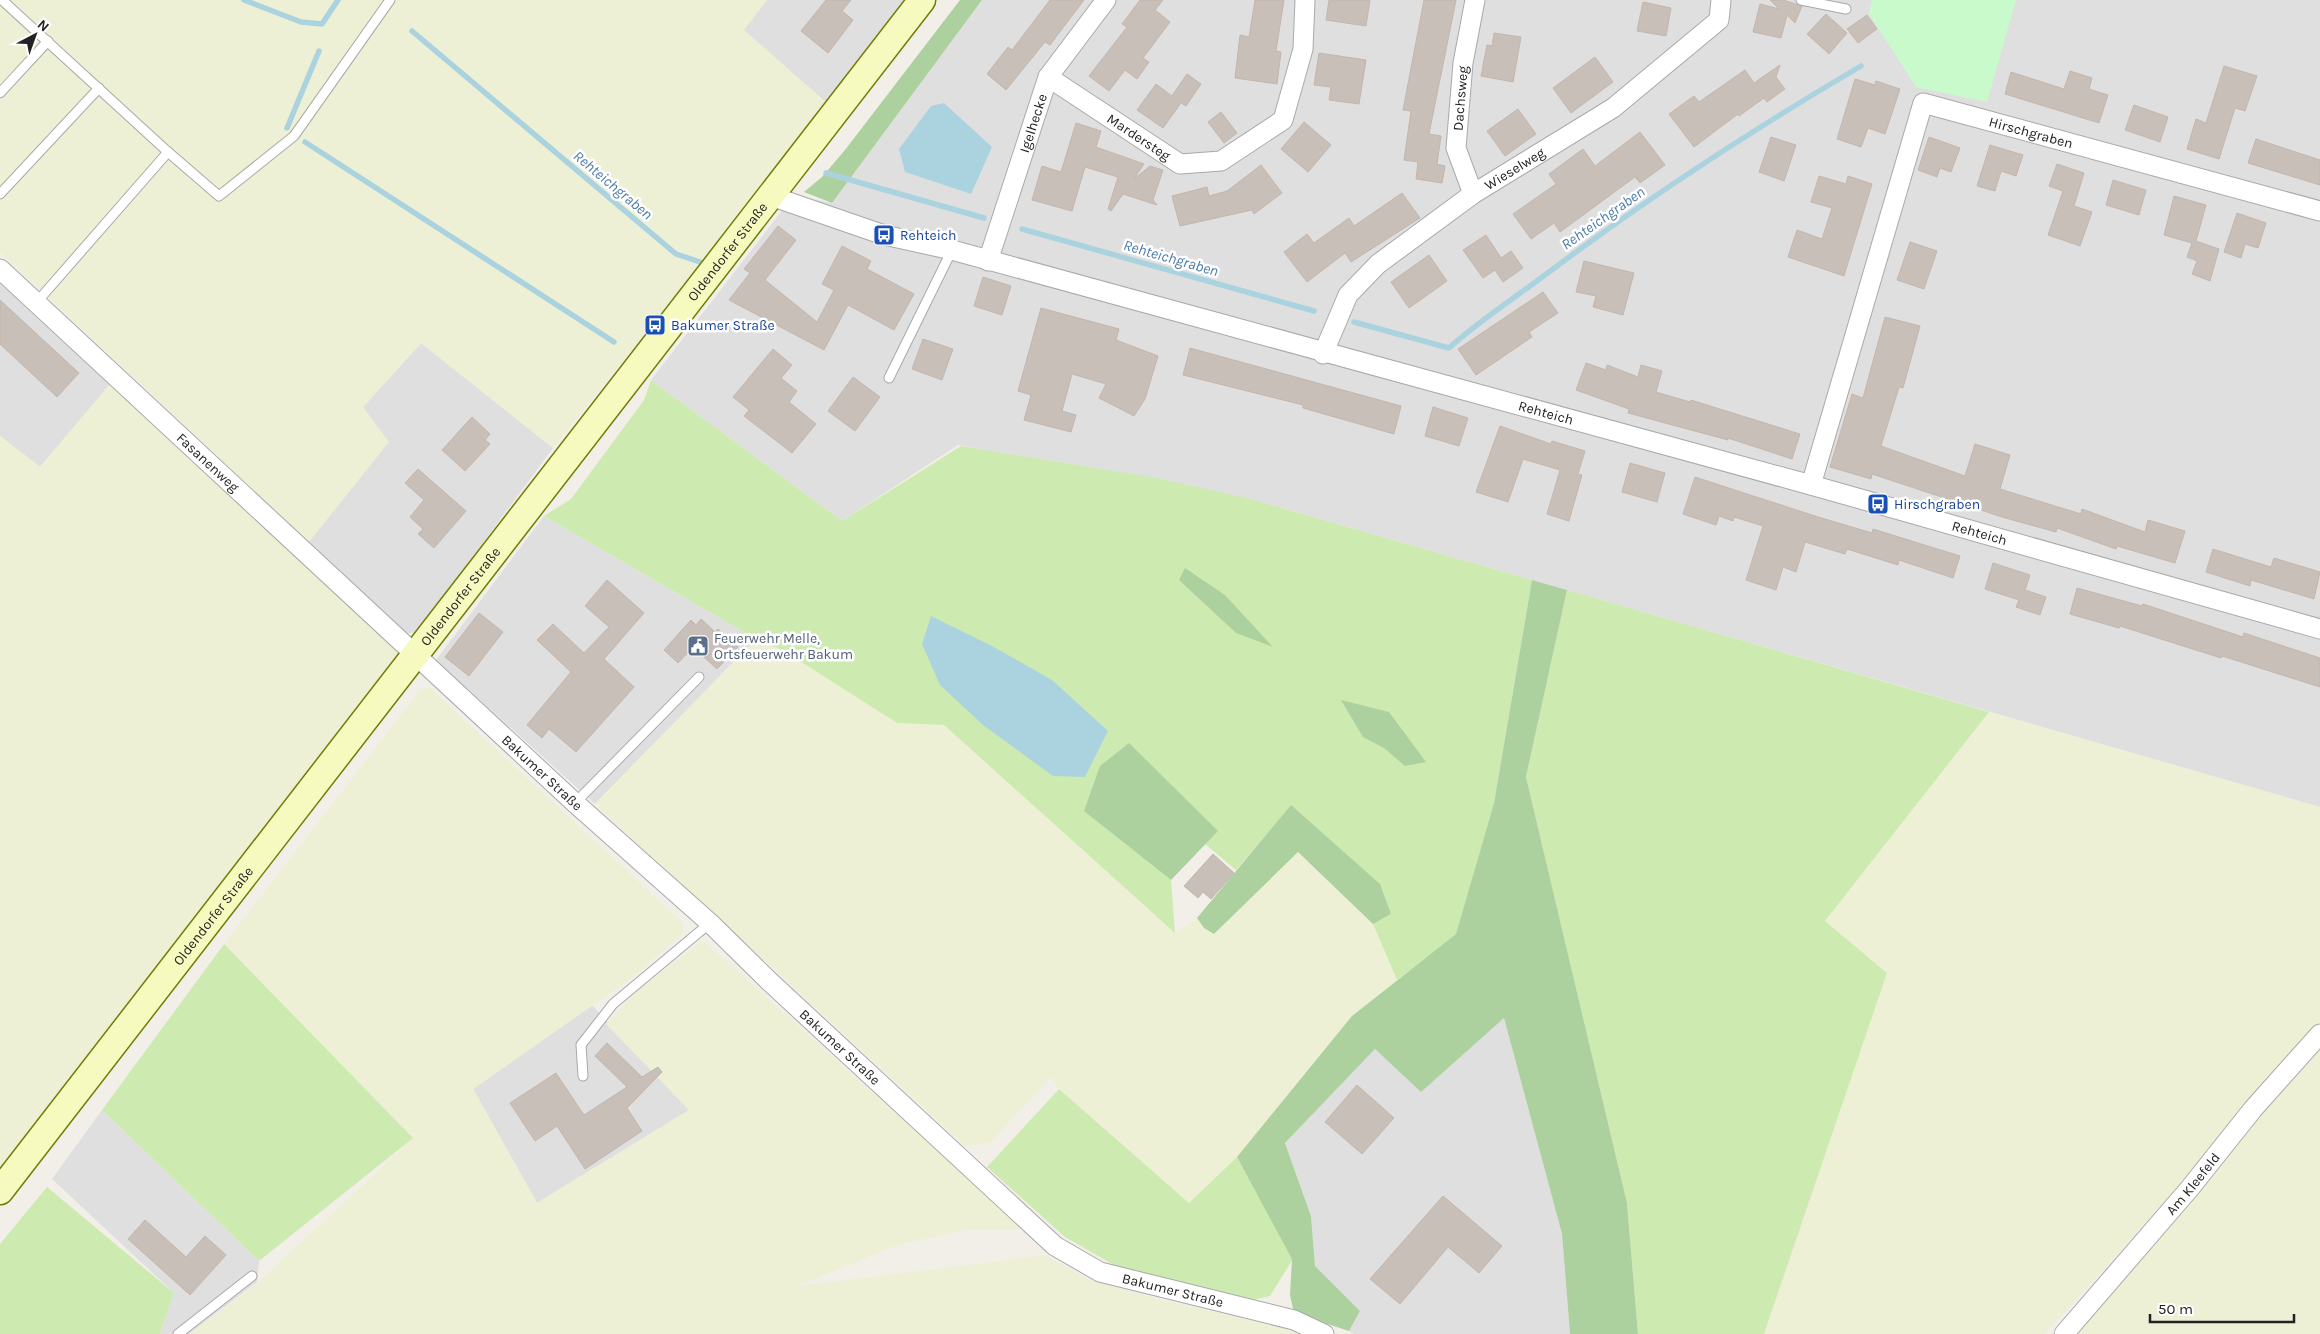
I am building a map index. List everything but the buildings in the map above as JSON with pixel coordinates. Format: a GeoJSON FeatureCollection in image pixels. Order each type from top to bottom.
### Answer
{"type":"FeatureCollection","features":[{"type":"Feature","properties":{"kind":"main road","name":"Oldendorfer Straße"},"geometry":{"type":"LineString","coordinates":[[0,1191],[922,0]]}},
{"type":"Feature","properties":{"kind":"street","name":"Igelhecke"},"geometry":{"type":"LineString","coordinates":[[988,261],[1048,77],[1106,0]]}},
{"type":"Feature","properties":{"kind":"street","name":"Mardersteg"},"geometry":{"type":"LineString","coordinates":[[1048,77],[1180,164],[1221,161],[1283,120],[1304,49],[1305,0]]}},
{"type":"Feature","properties":{"kind":"street","name":"Dachsweg"},"geometry":{"type":"LineString","coordinates":[[1473,194],[1456,148],[1463,64],[1475,0]]}},
{"type":"Feature","properties":{"kind":"street","name":"Wieselweg"},"geometry":{"type":"LineString","coordinates":[[1323,354],[1348,295],[1378,264],[1473,194],[1613,108],[1720,20],[1721,0]]}},
{"type":"Feature","properties":{"kind":"street","name":"Hirschgraben"},"geometry":{"type":"LineString","coordinates":[[1811,485],[1923,103],[2320,211]]}},
{"type":"Feature","properties":{"kind":"street","name":"Rehteich"},"geometry":{"type":"LineString","coordinates":[[771,196],[884,234],[952,250],[1323,354],[1811,485],[2320,629]]}},
{"type":"Feature","properties":{"kind":"street","name":"Fasanenweg"},"geometry":{"type":"LineString","coordinates":[[0,269],[415,655]]}},
{"type":"Feature","properties":{"kind":"street","name":"Bakumer Straße"},"geometry":{"type":"LineString","coordinates":[[415,655],[575,803],[710,923],[776,988],[1055,1246],[1100,1272],[1294,1320],[1324,1334]]}},
{"type":"Feature","properties":{"kind":"street","name":"Am Kleefeld"},"geometry":{"type":"LineString","coordinates":[[2064,1334],[2190,1188],[2252,1109],[2320,1034]]}},
{"type":"Feature","properties":{"kind":"lane"},"geometry":{"type":"LineString","coordinates":[[2,0],[168,152],[219,196],[294,136],[390,0]]}},
{"type":"Feature","properties":{"kind":"lane"},"geometry":{"type":"LineString","coordinates":[[1801,0],[1846,9]]}},
{"type":"Feature","properties":{"kind":"lane"},"geometry":{"type":"LineString","coordinates":[[0,93],[48,41]]}},
{"type":"Feature","properties":{"kind":"lane"},"geometry":{"type":"LineString","coordinates":[[0,194],[99,88]]}},
{"type":"Feature","properties":{"kind":"lane"},"geometry":{"type":"LineString","coordinates":[[36,303],[168,152]]}},
{"type":"Feature","properties":{"kind":"lane"},"geometry":{"type":"LineString","coordinates":[[888,378],[952,250]]}},
{"type":"Feature","properties":{"kind":"lane"},"geometry":{"type":"LineString","coordinates":[[575,803],[699,678]]}},
{"type":"Feature","properties":{"kind":"lane"},"geometry":{"type":"LineString","coordinates":[[583,1076],[581,1045],[613,1004],[710,923]]}},
{"type":"Feature","properties":{"kind":"lane"},"geometry":{"type":"LineString","coordinates":[[178,1334],[252,1276]]}},
{"type":"Feature","properties":{"kind":"shaded area"},"geometry":{"type":"Polygon","coordinates":[[[767,0],[904,0],[829,105],[743,30],[767,0]]]}},
{"type":"Feature","properties":{"kind":"shaded area"},"geometry":{"type":"Polygon","coordinates":[[[982,0],[2320,0],[2320,807],[1251,499],[958,445],[842,521],[651,380],[794,195],[832,203],[982,0]]]}},
{"type":"Feature","properties":{"kind":"shaded area"},"geometry":{"type":"Polygon","coordinates":[[[0,280],[111,383],[40,467],[0,436],[0,280]]]}},
{"type":"Feature","properties":{"kind":"shaded area"},"geometry":{"type":"Polygon","coordinates":[[[421,343],[553,448],[417,632],[405,634],[307,545],[363,407],[421,343]]]}},
{"type":"Feature","properties":{"kind":"shaded area"},"geometry":{"type":"Polygon","coordinates":[[[544,516],[756,639],[595,804],[436,660],[544,516]]]}},
{"type":"Feature","properties":{"kind":"shaded area"},"geometry":{"type":"Polygon","coordinates":[[[592,1005],[689,1110],[537,1203],[473,1089],[592,1005]]]}},
{"type":"Feature","properties":{"kind":"shaded area"},"geometry":{"type":"Polygon","coordinates":[[[1504,1018],[1562,1234],[1570,1334],[1354,1334],[1349,1331],[1360,1311],[1315,1266],[1311,1215],[1285,1143],[1375,1049],[1421,1091],[1504,1018]]]}},
{"type":"Feature","properties":{"kind":"shaded area"},"geometry":{"type":"Polygon","coordinates":[[[102,1110],[259,1261],[257,1282],[189,1334],[160,1334],[174,1293],[52,1179],[102,1110]]]}},
{"type":"Feature","properties":{"kind":"green space"},"geometry":{"type":"Polygon","coordinates":[[[0,0],[767,0],[744,30],[829,105],[553,448],[421,343],[363,407],[389,442],[309,542],[0,252],[0,0]]]}},
{"type":"Feature","properties":{"kind":"green space"},"geometry":{"type":"Polygon","coordinates":[[[960,0],[982,0],[832,203],[804,192],[822,177],[845,150],[960,0]]]}},
{"type":"Feature","properties":{"kind":"green space"},"geometry":{"type":"Polygon","coordinates":[[[1872,0],[2016,0],[1987,102],[1916,87],[1869,14],[1872,0]]]}},
{"type":"Feature","properties":{"kind":"green space"},"geometry":{"type":"Polygon","coordinates":[[[651,380],[842,521],[961,446],[1157,478],[1251,499],[1532,580],[1494,803],[1456,935],[1397,980],[1373,924],[1391,914],[1291,806],[1236,870],[1205,844],[1217,831],[1084,810],[1171,880],[1175,933],[944,725],[897,723],[784,651],[756,639],[544,516],[571,499],[644,400],[651,380]]]}},
{"type":"Feature","properties":{"kind":"green space"},"geometry":{"type":"Polygon","coordinates":[[[111,383],[396,646],[397,659],[0,1173],[0,436],[40,467],[111,383]]]}},
{"type":"Feature","properties":{"kind":"green space"},"geometry":{"type":"Polygon","coordinates":[[[1185,568],[1225,595],[1273,647],[1236,633],[1179,580],[1185,568]]]}},
{"type":"Feature","properties":{"kind":"green space"},"geometry":{"type":"Polygon","coordinates":[[[1532,580],[1567,590],[1526,777],[1627,1203],[1638,1334],[1570,1334],[1562,1234],[1504,1018],[1421,1092],[1375,1049],[1285,1143],[1311,1216],[1315,1266],[1360,1311],[1349,1331],[1294,1313],[1290,1295],[1292,1259],[1237,1157],[1352,1016],[1456,934],[1494,803],[1532,580]]]}},
{"type":"Feature","properties":{"kind":"green space"},"geometry":{"type":"Polygon","coordinates":[[[1567,590],[1989,712],[1825,921],[1887,973],[1764,1334],[1638,1334],[1627,1203],[1526,777],[1567,590]]]}},
{"type":"Feature","properties":{"kind":"green space"},"geometry":{"type":"Polygon","coordinates":[[[756,639],[784,651],[897,723],[944,725],[1175,933],[1197,918],[1204,928],[1214,933],[1298,852],[1373,924],[1397,980],[1352,1016],[1237,1157],[1189,1203],[1059,1089],[1051,1077],[990,1143],[965,1146],[595,804],[756,639]]]}},
{"type":"Feature","properties":{"kind":"green space"},"geometry":{"type":"Polygon","coordinates":[[[430,688],[683,923],[684,932],[632,978],[473,1089],[537,1203],[689,1110],[606,1024],[636,992],[703,940],[1024,1229],[970,1229],[898,1245],[797,1286],[1045,1255],[1085,1278],[1165,1301],[1285,1326],[1303,1334],[189,1334],[254,1286],[413,1138],[224,944],[421,689],[430,688]]]}},
{"type":"Feature","properties":{"kind":"green space"},"geometry":{"type":"Polygon","coordinates":[[[1341,700],[1389,712],[1426,762],[1405,766],[1384,748],[1363,737],[1341,700]]]}},
{"type":"Feature","properties":{"kind":"green space"},"geometry":{"type":"Polygon","coordinates":[[[1989,712],[2320,807],[2320,1021],[2174,1191],[2045,1334],[1764,1334],[1887,973],[1825,921],[1989,712]]]}},
{"type":"Feature","properties":{"kind":"green space"},"geometry":{"type":"Polygon","coordinates":[[[1129,743],[1218,831],[1171,880],[1084,811],[1100,766],[1129,743]]]}},
{"type":"Feature","properties":{"kind":"green space"},"geometry":{"type":"Polygon","coordinates":[[[1291,805],[1380,884],[1391,914],[1373,924],[1298,852],[1214,934],[1204,928],[1197,918],[1291,805]]]}},
{"type":"Feature","properties":{"kind":"green space"},"geometry":{"type":"Polygon","coordinates":[[[224,944],[413,1138],[259,1261],[102,1110],[224,944]]]}},
{"type":"Feature","properties":{"kind":"green space"},"geometry":{"type":"Polygon","coordinates":[[[2320,1038],[2320,1334],[2065,1334],[2320,1038]]]}},
{"type":"Feature","properties":{"kind":"green space"},"geometry":{"type":"Polygon","coordinates":[[[1059,1089],[1189,1203],[1237,1157],[1293,1259],[1270,1296],[1253,1300],[1119,1268],[1065,1237],[987,1167],[1059,1089]]]}},
{"type":"Feature","properties":{"kind":"green space"},"geometry":{"type":"Polygon","coordinates":[[[47,1187],[174,1293],[160,1334],[0,1334],[0,1244],[47,1187]]]}},
{"type":"Feature","properties":{"kind":"water"},"geometry":{"type":"Polygon","coordinates":[[[944,103],[992,147],[971,194],[905,172],[899,149],[931,106],[944,103]]]}},
{"type":"Feature","properties":{"kind":"water"},"geometry":{"type":"Polygon","coordinates":[[[931,616],[994,647],[1052,680],[1108,731],[1085,777],[1053,776],[983,725],[940,685],[922,644],[931,616]]]}},
{"type":"Feature","properties":{"kind":"waterway","name":"Rehteichgraben"},"geometry":{"type":"LineString","coordinates":[[244,0],[301,22],[322,24],[338,0]]}},
{"type":"Feature","properties":{"kind":"waterway","name":"Rehteichgraben"},"geometry":{"type":"LineString","coordinates":[[412,31],[676,254],[706,264],[707,262]]}},
{"type":"Feature","properties":{"kind":"waterway"},"geometry":{"type":"LineString","coordinates":[[287,128],[319,51]]}},
{"type":"Feature","properties":{"kind":"waterway","name":"Rehteichgraben"},"geometry":{"type":"LineString","coordinates":[[1354,322],[1449,348],[1496,310],[1661,192],[1740,140],[1861,66]]}},
{"type":"Feature","properties":{"kind":"waterway"},"geometry":{"type":"LineString","coordinates":[[305,142],[614,342]]}},
{"type":"Feature","properties":{"kind":"waterway","name":"Rehteichgraben"},"geometry":{"type":"LineString","coordinates":[[826,173],[984,218]]}},
{"type":"Feature","properties":{"kind":"waterway","name":"Rehteichgraben"},"geometry":{"type":"LineString","coordinates":[[1022,229],[1314,311]]}},
{"type":"Feature","properties":{"kind":"place","name":"Rehteich"},"geometry":{"type":"Point","coordinates":[884,235]}},
{"type":"Feature","properties":{"kind":"place","name":"Bakumer Straße"},"geometry":{"type":"Point","coordinates":[655,325]}},
{"type":"Feature","properties":{"kind":"place","name":"Hirschgraben"},"geometry":{"type":"Point","coordinates":[1878,504]}},
{"type":"Feature","properties":{"kind":"place","name":"Feuerwehr Melle, Ortsfeuerwehr Bakum"},"geometry":{"type":"Point","coordinates":[698,646]}}]}
